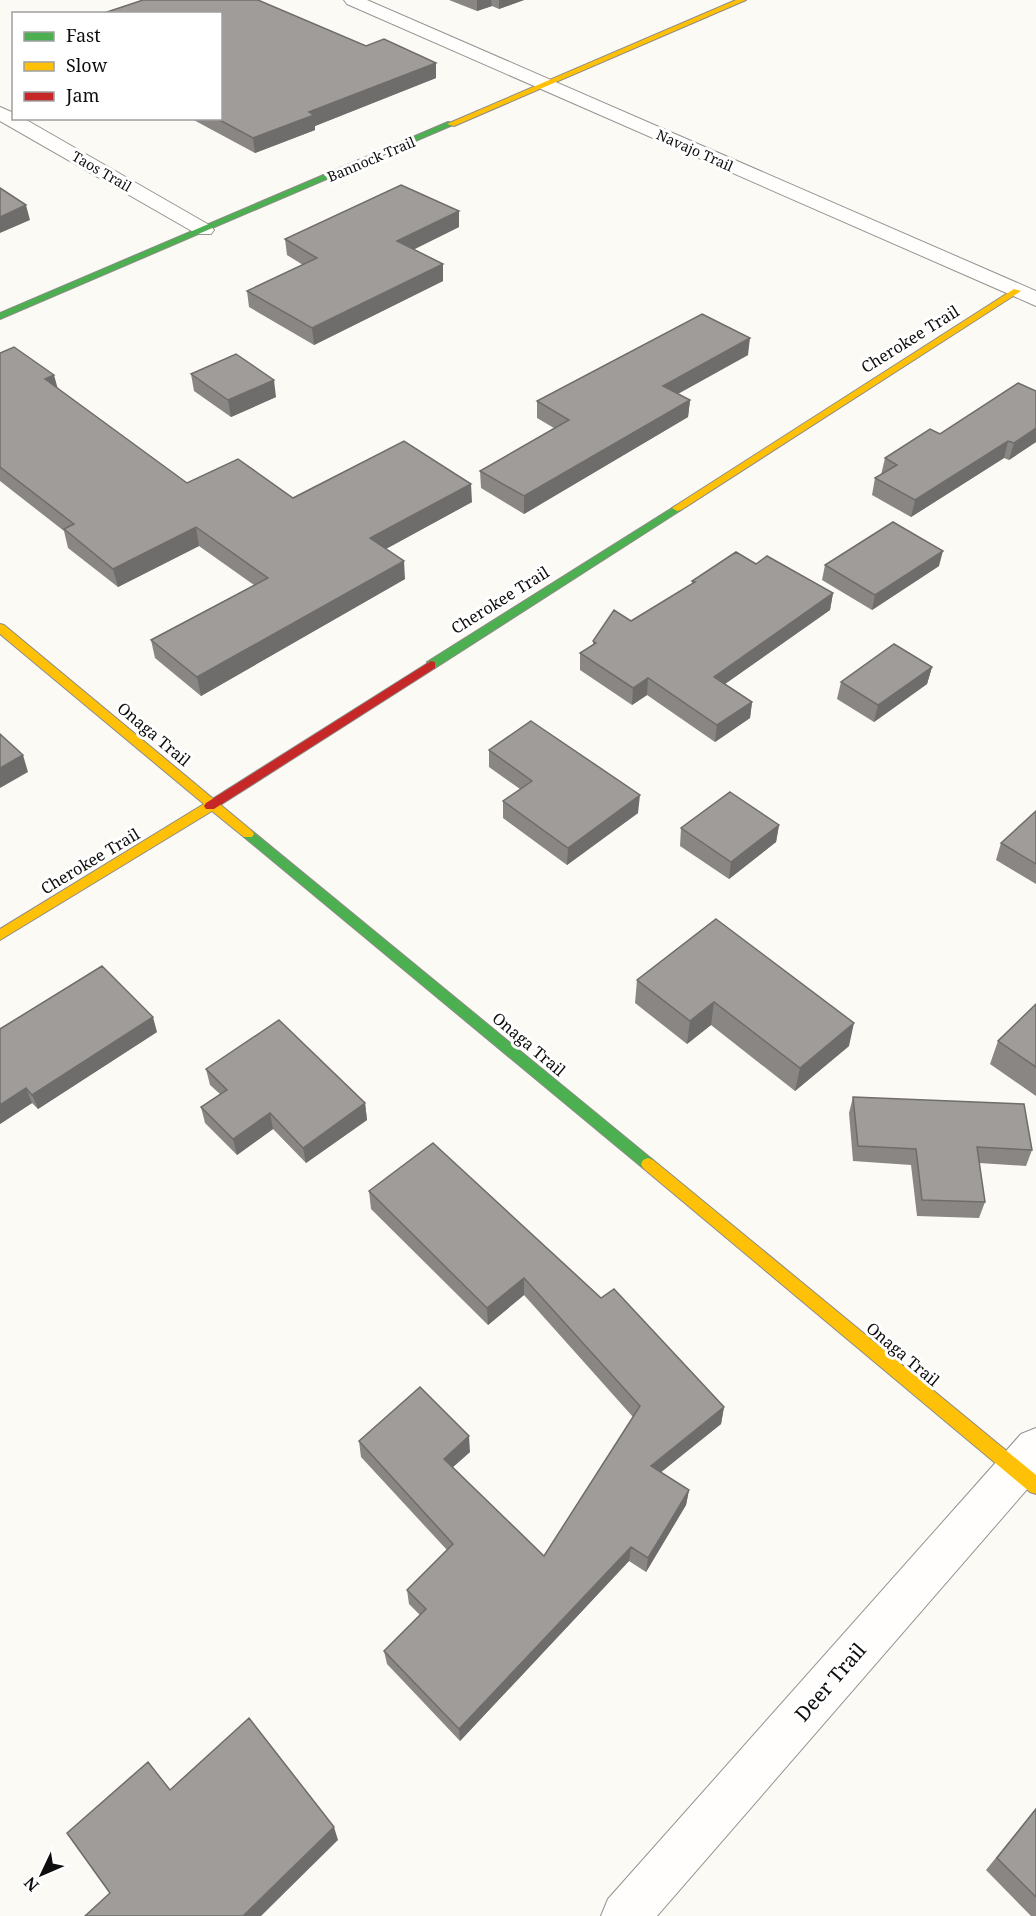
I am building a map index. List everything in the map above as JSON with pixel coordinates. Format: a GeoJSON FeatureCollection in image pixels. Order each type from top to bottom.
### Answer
{"type":"FeatureCollection","features":[{"type":"Feature","properties":{"kind":"street","name":"Navajo Trail"},"geometry":{"type":"LineString","coordinates":[[353,0],[1036,299]]}},
{"type":"Feature","properties":{"kind":"street","name":"Bannock Trail"},"geometry":{"type":"LineString","coordinates":[[0,316],[742,0]]}},
{"type":"Feature","properties":{"kind":"street","name":"Taos Trail"},"geometry":{"type":"LineString","coordinates":[[12,120],[204,230]]}},
{"type":"Feature","properties":{"kind":"street","name":"Cherokee Trail"},"geometry":{"type":"LineString","coordinates":[[0,935],[213,804],[1017,291]]}},
{"type":"Feature","properties":{"kind":"street","name":"Onaga Trail"},"geometry":{"type":"LineString","coordinates":[[0,628],[1030,1468]]}},
{"type":"Feature","properties":{"kind":"street","name":"Deer Trail"},"geometry":{"type":"LineString","coordinates":[[625,1916],[1030,1468]]}},
{"type":"Feature","properties":{"kind":"building"},"geometry":{"type":"Polygon","coordinates":[[[143,0],[258,0],[366,46],[384,39],[436,63],[309,112],[314,115],[253,138],[220,120],[222,120],[222,12],[107,12],[143,0]]]}},
{"type":"Feature","properties":{"kind":"building"},"geometry":{"type":"Polygon","coordinates":[[[401,185],[459,211],[397,241],[443,264],[312,328],[247,291],[317,258],[285,239],[401,185]]]}},
{"type":"Feature","properties":{"kind":"building"},"geometry":{"type":"Polygon","coordinates":[[[0,188],[26,205],[0,217],[0,188]]]}},
{"type":"Feature","properties":{"kind":"building"},"geometry":{"type":"Polygon","coordinates":[[[702,314],[750,338],[663,386],[690,400],[524,496],[480,471],[569,420],[537,401],[702,314]]]}},
{"type":"Feature","properties":{"kind":"building"},"geometry":{"type":"Polygon","coordinates":[[[14,347],[54,375],[45,379],[187,483],[238,459],[293,498],[404,441],[471,484],[370,538],[404,561],[197,677],[151,640],[268,578],[196,527],[113,569],[64,529],[74,524],[0,467],[0,353],[14,347]]]}},
{"type":"Feature","properties":{"kind":"building"},"geometry":{"type":"Polygon","coordinates":[[[236,354],[274,380],[228,400],[191,374],[236,354]]]}},
{"type":"Feature","properties":{"kind":"building"},"geometry":{"type":"Polygon","coordinates":[[[1018,383],[1036,391],[1036,428],[1014,443],[1008,441],[915,500],[875,478],[897,465],[885,458],[930,429],[940,434],[1018,383]]]}},
{"type":"Feature","properties":{"kind":"building"},"geometry":{"type":"Polygon","coordinates":[[[893,522],[943,551],[875,595],[825,565],[893,522]]]}},
{"type":"Feature","properties":{"kind":"building"},"geometry":{"type":"Polygon","coordinates":[[[736,552],[756,564],[767,556],[833,593],[714,677],[752,702],[717,725],[648,678],[633,688],[580,653],[596,643],[593,641],[614,610],[631,621],[695,582],[692,581],[736,552]]]}},
{"type":"Feature","properties":{"kind":"building"},"geometry":{"type":"Polygon","coordinates":[[[894,644],[932,667],[878,705],[841,682],[894,644]]]}},
{"type":"Feature","properties":{"kind":"building"},"geometry":{"type":"Polygon","coordinates":[[[531,721],[640,795],[568,848],[503,801],[532,781],[489,750],[531,721]]]}},
{"type":"Feature","properties":{"kind":"building"},"geometry":{"type":"Polygon","coordinates":[[[0,734],[23,755],[0,768],[0,734]]]}},
{"type":"Feature","properties":{"kind":"building"},"geometry":{"type":"Polygon","coordinates":[[[730,792],[779,825],[731,862],[681,828],[730,792]]]}},
{"type":"Feature","properties":{"kind":"building"},"geometry":{"type":"Polygon","coordinates":[[[1036,811],[1036,864],[1001,843],[1036,811]]]}},
{"type":"Feature","properties":{"kind":"building"},"geometry":{"type":"Polygon","coordinates":[[[716,919],[854,1023],[800,1068],[714,1002],[690,1021],[637,980],[716,919]]]}},
{"type":"Feature","properties":{"kind":"building"},"geometry":{"type":"Polygon","coordinates":[[[102,966],[153,1017],[32,1095],[26,1088],[0,1105],[0,1029],[102,966]]]}},
{"type":"Feature","properties":{"kind":"building"},"geometry":{"type":"Polygon","coordinates":[[[1036,1004],[1036,1067],[998,1041],[1036,1004]]]}},
{"type":"Feature","properties":{"kind":"building"},"geometry":{"type":"Polygon","coordinates":[[[279,1020],[365,1103],[303,1148],[270,1113],[233,1139],[201,1107],[227,1090],[206,1069],[279,1020]]]}},
{"type":"Feature","properties":{"kind":"building"},"geometry":{"type":"Polygon","coordinates":[[[853,1097],[1024,1104],[1032,1150],[977,1147],[985,1202],[922,1200],[916,1149],[858,1146],[853,1097]]]}},
{"type":"Feature","properties":{"kind":"building"},"geometry":{"type":"Polygon","coordinates":[[[433,1143],[601,1298],[614,1289],[724,1407],[651,1466],[689,1490],[648,1558],[631,1547],[459,1729],[384,1651],[426,1609],[407,1590],[453,1544],[359,1441],[420,1387],[469,1436],[444,1459],[544,1556],[640,1406],[524,1278],[487,1308],[369,1191],[433,1143]]]}},
{"type":"Feature","properties":{"kind":"building"},"geometry":{"type":"Polygon","coordinates":[[[249,1718],[334,1827],[243,1916],[85,1916],[110,1893],[67,1833],[148,1762],[170,1790],[249,1718]]]}},
{"type":"Feature","properties":{"kind":"building"},"geometry":{"type":"Polygon","coordinates":[[[1036,1809],[1036,1897],[997,1858],[1036,1809]]]}},
{"type":"Feature","properties":{"kind":"traffic: fast"},"geometry":{"type":"LineString","coordinates":[[0,316],[451,124]]}},
{"type":"Feature","properties":{"kind":"traffic: fast"},"geometry":{"type":"LineString","coordinates":[[431,665],[677,508]]}},
{"type":"Feature","properties":{"kind":"traffic: fast"},"geometry":{"type":"LineString","coordinates":[[248,834],[648,1164]]}},
{"type":"Feature","properties":{"kind":"traffic: slow"},"geometry":{"type":"LineString","coordinates":[[451,124],[742,0]]}},
{"type":"Feature","properties":{"kind":"traffic: slow"},"geometry":{"type":"LineString","coordinates":[[677,508],[1017,291]]}},
{"type":"Feature","properties":{"kind":"traffic: slow"},"geometry":{"type":"LineString","coordinates":[[0,628],[248,834]]}},
{"type":"Feature","properties":{"kind":"traffic: slow"},"geometry":{"type":"LineString","coordinates":[[0,935],[210,806]]}},
{"type":"Feature","properties":{"kind":"traffic: slow"},"geometry":{"type":"LineString","coordinates":[[648,1164],[1036,1486]]}},
{"type":"Feature","properties":{"kind":"traffic: jam"},"geometry":{"type":"LineString","coordinates":[[210,806],[431,665]]}}]}
